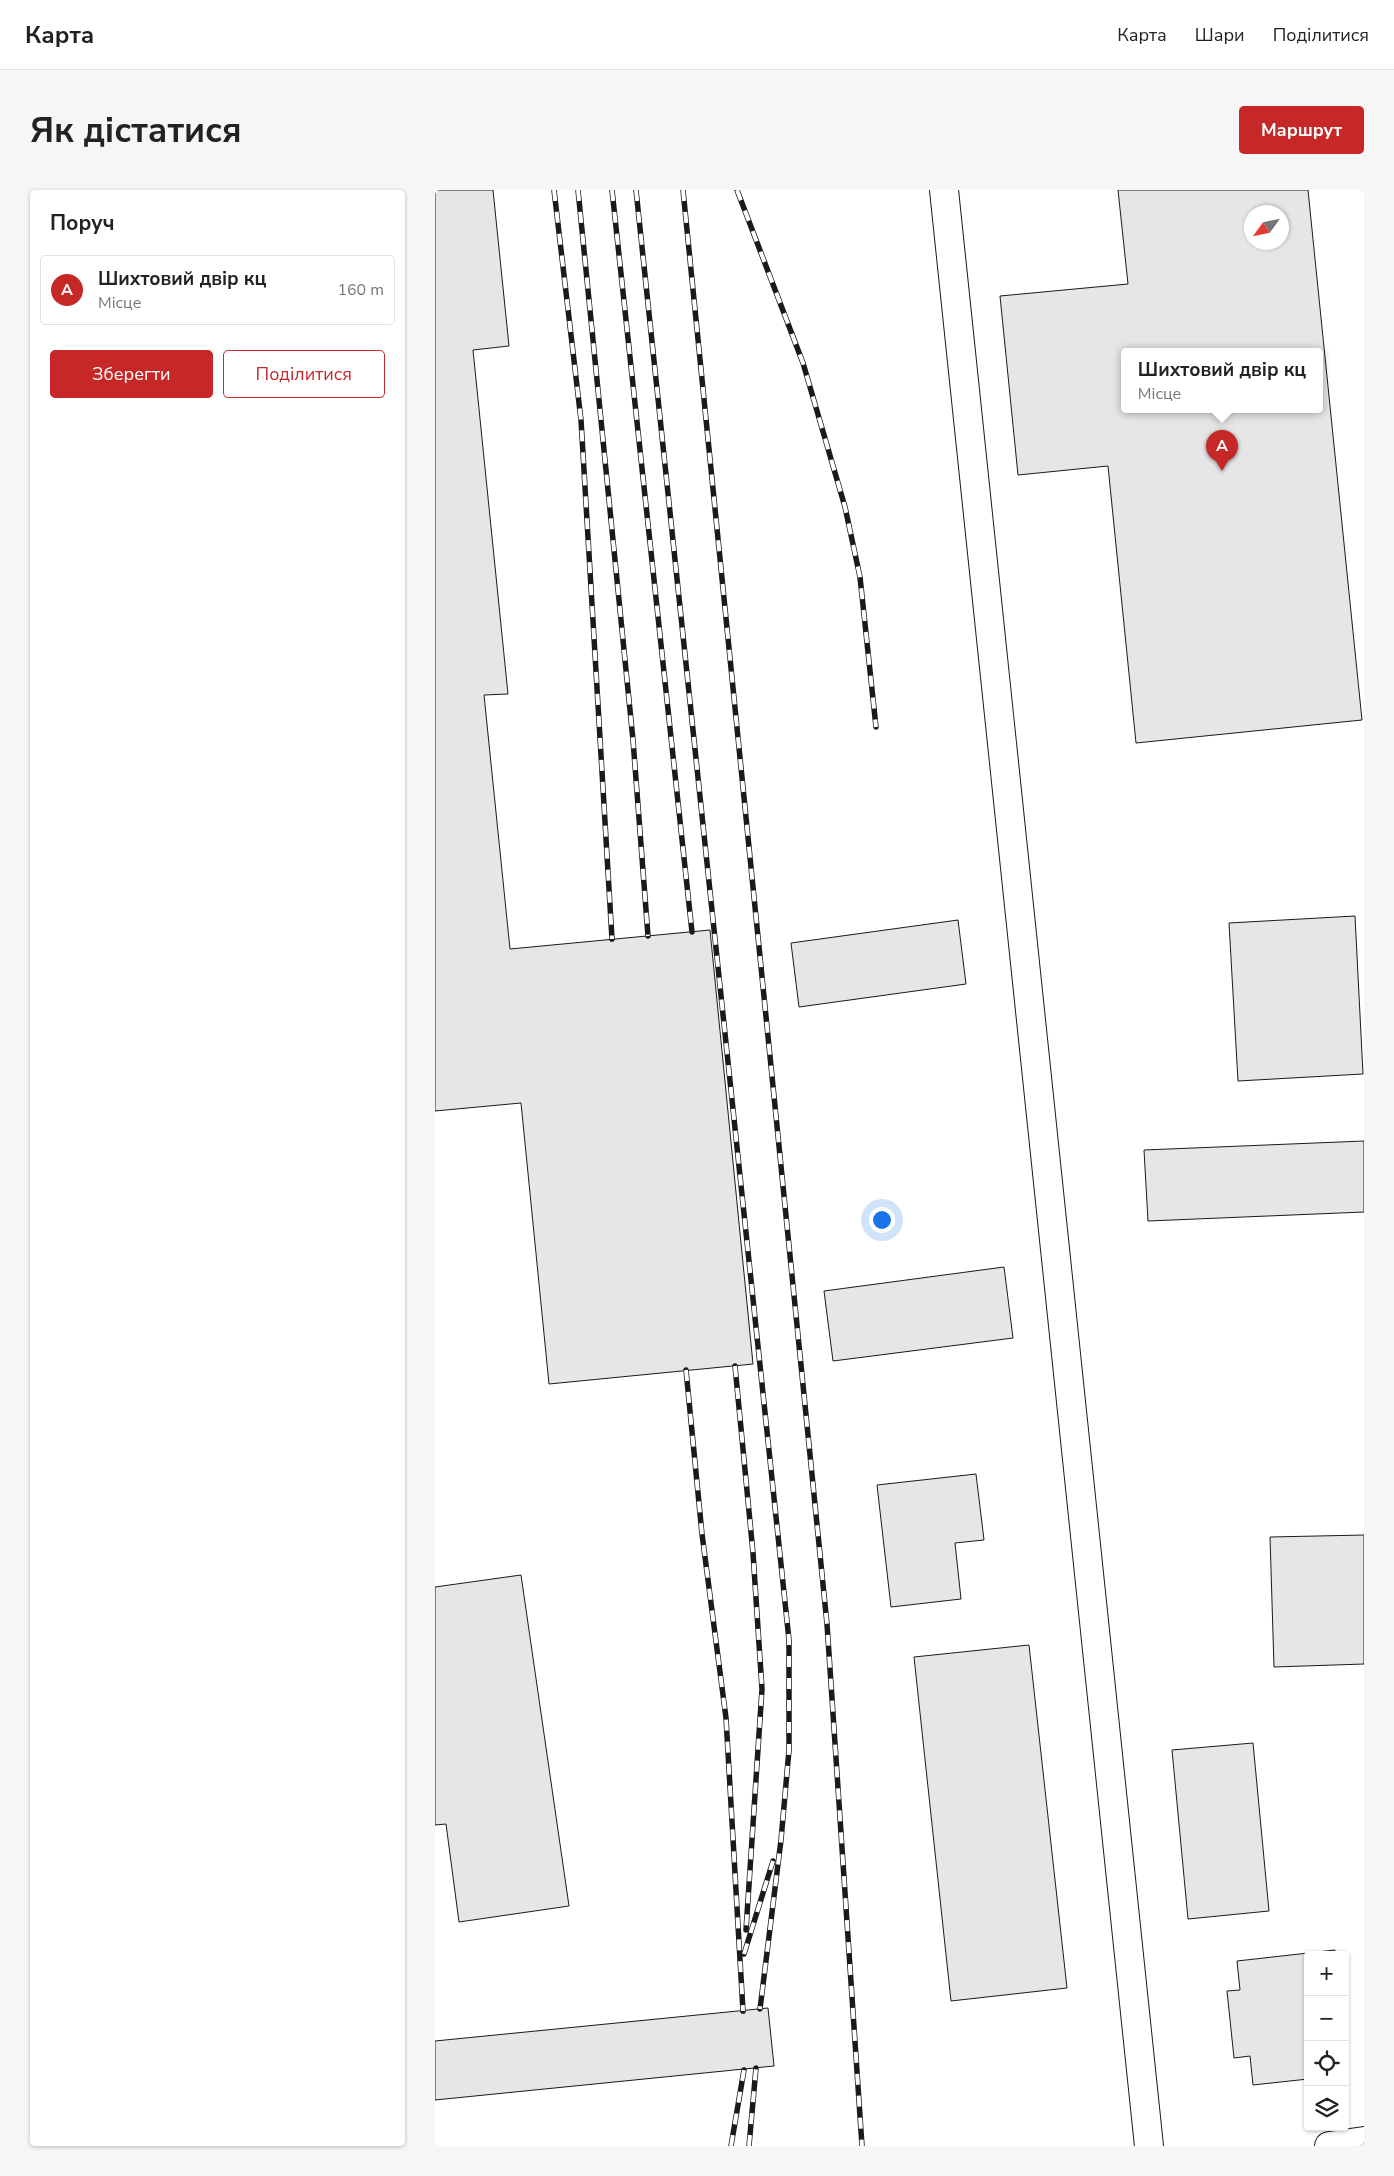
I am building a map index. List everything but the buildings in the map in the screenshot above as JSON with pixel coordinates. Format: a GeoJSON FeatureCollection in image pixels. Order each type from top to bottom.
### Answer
{"type":"FeatureCollection","features":[{"type":"Feature","properties":{"kind":"lane"},"geometry":{"type":"LineString","coordinates":[[944,190],[1149,2146]]}},
{"type":"Feature","properties":{"kind":"lane"},"geometry":{"type":"LineString","coordinates":[[1329,2146],[1364,2141]]}},
{"type":"Feature","properties":{"kind":"railway"},"geometry":{"type":"LineString","coordinates":[[554,190],[581,420],[612,939]]}},
{"type":"Feature","properties":{"kind":"railway"},"geometry":{"type":"LineString","coordinates":[[578,190],[633,740],[648,936]]}},
{"type":"Feature","properties":{"kind":"railway"},"geometry":{"type":"LineString","coordinates":[[612,190],[692,932]]}},
{"type":"Feature","properties":{"kind":"railway"},"geometry":{"type":"LineString","coordinates":[[636,190],[789,1640],[789,1750],[781,1840],[760,2009]]}},
{"type":"Feature","properties":{"kind":"railway"},"geometry":{"type":"LineString","coordinates":[[683,190],[827,1624],[862,2146]]}},
{"type":"Feature","properties":{"kind":"railway"},"geometry":{"type":"LineString","coordinates":[[737,190],[803,363],[845,507],[860,577],[876,727]]}},
{"type":"Feature","properties":{"kind":"railway"},"geometry":{"type":"LineString","coordinates":[[735,1366],[753,1553],[762,1689],[746,1930]]}},
{"type":"Feature","properties":{"kind":"railway"},"geometry":{"type":"LineString","coordinates":[[686,1370],[702,1534],[726,1718],[743,2011]]}},
{"type":"Feature","properties":{"kind":"railway"},"geometry":{"type":"LineString","coordinates":[[744,1954],[773,1861]]}},
{"type":"Feature","properties":{"kind":"railway"},"geometry":{"type":"LineString","coordinates":[[749,2146],[756,2068]]}},
{"type":"Feature","properties":{"kind":"railway"},"geometry":{"type":"LineString","coordinates":[[731,2146],[744,2070]]}},
{"type":"Feature","properties":{"kind":"place","name":"Шихтовий двір кц"},"geometry":{"type":"Point","coordinates":[1222,471]}}]}
